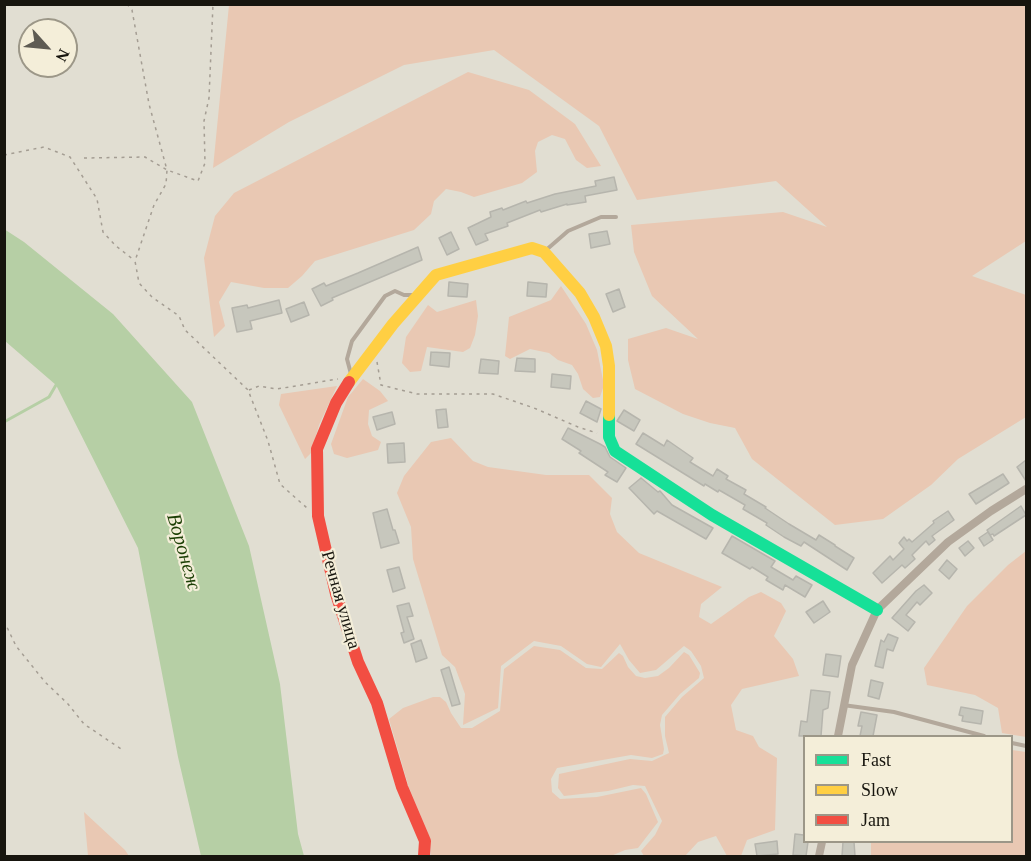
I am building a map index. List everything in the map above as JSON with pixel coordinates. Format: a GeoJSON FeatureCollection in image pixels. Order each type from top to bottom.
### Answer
{"type":"FeatureCollection","features":[{"type":"Feature","properties":{"kind":"street","name":"Речная улица"},"geometry":{"type":"LineString","coordinates":[[424,856],[425,841],[402,787],[377,703],[358,662],[336,594],[318,516],[316,449],[336,403],[352,378],[436,275],[532,248],[544,252]]}},
{"type":"Feature","properties":{"kind":"street"},"geometry":{"type":"LineString","coordinates":[[544,252],[580,293],[594,317],[606,346],[609,366],[609,437],[615,451],[712,514],[877,610]]}},
{"type":"Feature","properties":{"kind":"street"},"geometry":{"type":"LineString","coordinates":[[838,735],[852,666],[877,610],[948,542],[1026,489]]}},
{"type":"Feature","properties":{"kind":"lane"},"geometry":{"type":"LineString","coordinates":[[544,252],[568,231],[601,217],[616,217]]}},
{"type":"Feature","properties":{"kind":"lane"},"geometry":{"type":"LineString","coordinates":[[352,378],[347,359],[352,341],[385,296],[394,291],[404,295],[418,295]]}},
{"type":"Feature","properties":{"kind":"lane"},"geometry":{"type":"LineString","coordinates":[[843,705],[894,712],[980,735]]}},
{"type":"Feature","properties":{"kind":"path"},"geometry":{"type":"LineString","coordinates":[[127,4],[132,10],[148,104],[167,170],[166,184],[154,205],[135,261],[139,282],[152,297],[179,316],[186,330],[248,390],[268,441],[280,484],[298,502],[318,516]]}},
{"type":"Feature","properties":{"kind":"path"},"geometry":{"type":"LineString","coordinates":[[84,158],[145,157],[167,170],[198,181],[205,163],[204,121],[209,98],[213,4]]}},
{"type":"Feature","properties":{"kind":"path"},"geometry":{"type":"LineString","coordinates":[[4,155],[44,147],[70,157],[97,199],[103,232],[135,261]]}},
{"type":"Feature","properties":{"kind":"path"},"geometry":{"type":"LineString","coordinates":[[375,349],[381,385],[417,394],[493,394],[609,437]]}},
{"type":"Feature","properties":{"kind":"path"},"geometry":{"type":"LineString","coordinates":[[248,390],[259,386],[277,389],[324,380],[352,378]]}},
{"type":"Feature","properties":{"kind":"path"},"geometry":{"type":"LineString","coordinates":[[4,621],[16,646],[45,682],[68,704],[84,724],[124,751]]}},
{"type":"Feature","properties":{"kind":"shaded area"},"geometry":{"type":"Polygon","coordinates":[[[229,5],[1026,5],[1026,241],[972,276],[1026,295],[1026,417],[958,459],[931,485],[883,519],[835,525],[752,459],[735,428],[683,414],[635,389],[628,360],[628,339],[666,328],[698,339],[652,296],[634,252],[631,225],[783,212],[827,227],[776,181],[637,200],[599,126],[494,50],[404,65],[289,122],[213,168],[229,5]]]}},
{"type":"Feature","properties":{"kind":"shaded area"},"geometry":{"type":"Polygon","coordinates":[[[468,72],[529,90],[575,124],[601,166],[587,168],[576,160],[565,139],[552,135],[538,142],[535,151],[537,172],[522,183],[474,197],[446,189],[434,201],[431,214],[414,230],[315,261],[288,288],[264,288],[231,282],[219,302],[225,326],[214,337],[204,258],[215,216],[234,193],[468,72]]]}},
{"type":"Feature","properties":{"kind":"shaded area"},"geometry":{"type":"Polygon","coordinates":[[[561,286],[586,324],[597,350],[604,385],[600,397],[593,398],[583,389],[572,365],[558,360],[549,353],[530,349],[510,359],[505,356],[509,317],[551,300],[561,286]]]}},
{"type":"Feature","properties":{"kind":"shaded area"},"geometry":{"type":"Polygon","coordinates":[[[476,300],[478,316],[470,348],[463,352],[427,347],[421,371],[410,372],[402,363],[406,337],[428,305],[437,312],[476,300]]]}},
{"type":"Feature","properties":{"kind":"shaded area"},"geometry":{"type":"Polygon","coordinates":[[[363,379],[380,391],[388,401],[369,410],[368,424],[372,436],[381,442],[378,450],[347,458],[334,454],[331,444],[348,397],[363,379]]]}},
{"type":"Feature","properties":{"kind":"shaded area"},"geometry":{"type":"Polygon","coordinates":[[[337,386],[319,425],[311,453],[305,459],[279,405],[281,394],[337,386]]]}},
{"type":"Feature","properties":{"kind":"shaded area"},"geometry":{"type":"Polygon","coordinates":[[[451,438],[473,461],[488,467],[546,475],[589,475],[612,498],[610,514],[617,532],[639,553],[722,587],[701,604],[699,617],[711,624],[749,597],[761,592],[781,603],[786,611],[774,636],[793,659],[799,676],[742,689],[731,705],[736,730],[753,736],[759,747],[777,758],[775,830],[747,840],[741,856],[727,856],[716,836],[698,842],[685,856],[644,856],[641,851],[655,835],[662,821],[645,786],[633,785],[608,791],[564,796],[558,788],[559,774],[630,759],[652,761],[669,753],[665,736],[665,717],[682,697],[704,678],[701,666],[691,651],[684,646],[656,670],[640,673],[620,644],[601,667],[587,664],[561,646],[534,641],[501,666],[498,708],[463,725],[465,694],[455,667],[442,655],[413,559],[411,527],[397,493],[404,476],[431,442],[451,438]]]}},
{"type":"Feature","properties":{"kind":"shaded area"},"geometry":{"type":"Polygon","coordinates":[[[1026,551],[1026,737],[1002,733],[998,708],[975,695],[927,685],[924,668],[967,606],[1008,565],[1026,551]]]}},
{"type":"Feature","properties":{"kind":"shaded area"},"geometry":{"type":"Polygon","coordinates":[[[534,646],[560,650],[586,668],[602,669],[619,653],[636,676],[645,678],[658,676],[684,652],[689,655],[700,673],[699,678],[680,694],[662,715],[660,725],[663,754],[652,758],[631,755],[557,768],[551,779],[552,792],[560,799],[597,797],[641,788],[658,822],[638,848],[611,856],[431,856],[431,840],[409,788],[389,719],[403,708],[433,697],[440,697],[446,702],[461,728],[472,728],[500,711],[504,669],[534,646]]]}},
{"type":"Feature","properties":{"kind":"shaded area"},"geometry":{"type":"Polygon","coordinates":[[[1013,750],[1026,752],[1026,856],[871,856],[871,843],[1013,843],[1013,750]]]}},
{"type":"Feature","properties":{"kind":"shaded area"},"geometry":{"type":"Polygon","coordinates":[[[84,812],[125,850],[129,856],[88,856],[84,812]]]}},
{"type":"Feature","properties":{"kind":"water","name":"Воронеж"},"geometry":{"type":"Polygon","coordinates":[[[4,229],[24,242],[113,314],[192,402],[249,546],[280,684],[298,834],[304,856],[201,856],[178,757],[138,548],[56,385],[5,341],[4,229]]]}},
{"type":"Feature","properties":{"kind":"building"},"geometry":{"type":"Polygon","coordinates":[[[614,177],[617,190],[585,196],[586,202],[567,204],[541,212],[540,210],[507,223],[508,226],[485,234],[488,240],[476,245],[468,228],[491,217],[490,212],[502,208],[503,210],[526,201],[527,203],[555,194],[596,186],[595,181],[614,177]]]}},
{"type":"Feature","properties":{"kind":"building"},"geometry":{"type":"Polygon","coordinates":[[[607,231],[610,244],[591,248],[589,234],[607,231]]]}},
{"type":"Feature","properties":{"kind":"building"},"geometry":{"type":"Polygon","coordinates":[[[451,232],[459,249],[447,255],[439,238],[451,232]]]}},
{"type":"Feature","properties":{"kind":"building"},"geometry":{"type":"Polygon","coordinates":[[[418,247],[422,260],[332,298],[333,300],[321,306],[312,289],[324,283],[326,286],[418,247]]]}},
{"type":"Feature","properties":{"kind":"building"},"geometry":{"type":"Polygon","coordinates":[[[449,282],[468,284],[467,297],[448,296],[449,282]]]}},
{"type":"Feature","properties":{"kind":"building"},"geometry":{"type":"Polygon","coordinates":[[[528,282],[547,284],[546,297],[527,296],[528,282]]]}},
{"type":"Feature","properties":{"kind":"building"},"geometry":{"type":"Polygon","coordinates":[[[619,289],[625,307],[613,312],[606,294],[619,289]]]}},
{"type":"Feature","properties":{"kind":"building"},"geometry":{"type":"Polygon","coordinates":[[[279,300],[282,313],[250,321],[252,329],[237,332],[232,308],[247,305],[248,308],[279,300]]]}},
{"type":"Feature","properties":{"kind":"building"},"geometry":{"type":"Polygon","coordinates":[[[304,302],[309,315],[291,322],[286,309],[304,302]]]}},
{"type":"Feature","properties":{"kind":"building"},"geometry":{"type":"Polygon","coordinates":[[[431,352],[450,353],[449,367],[430,365],[431,352]]]}},
{"type":"Feature","properties":{"kind":"building"},"geometry":{"type":"Polygon","coordinates":[[[517,358],[535,359],[535,372],[515,371],[517,358]]]}},
{"type":"Feature","properties":{"kind":"building"},"geometry":{"type":"Polygon","coordinates":[[[481,359],[499,361],[498,374],[479,373],[481,359]]]}},
{"type":"Feature","properties":{"kind":"building"},"geometry":{"type":"Polygon","coordinates":[[[552,374],[571,376],[570,389],[551,387],[552,374]]]}},
{"type":"Feature","properties":{"kind":"building"},"geometry":{"type":"Polygon","coordinates":[[[586,401],[601,409],[597,422],[580,413],[586,401]]]}},
{"type":"Feature","properties":{"kind":"building"},"geometry":{"type":"Polygon","coordinates":[[[446,409],[448,427],[438,428],[436,410],[446,409]]]}},
{"type":"Feature","properties":{"kind":"building"},"geometry":{"type":"Polygon","coordinates":[[[624,410],[640,420],[634,431],[617,421],[624,410]]]}},
{"type":"Feature","properties":{"kind":"building"},"geometry":{"type":"Polygon","coordinates":[[[392,412],[395,424],[377,430],[373,417],[392,412]]]}},
{"type":"Feature","properties":{"kind":"building"},"geometry":{"type":"Polygon","coordinates":[[[568,428],[605,447],[610,457],[626,468],[617,482],[605,475],[608,472],[562,439],[568,428]]]}},
{"type":"Feature","properties":{"kind":"building"},"geometry":{"type":"Polygon","coordinates":[[[643,433],[664,446],[667,440],[693,458],[690,462],[713,476],[717,469],[728,476],[726,479],[746,490],[744,494],[789,524],[816,540],[819,535],[835,545],[854,558],[847,570],[804,542],[801,546],[784,537],[766,525],[767,523],[743,509],[745,505],[719,490],[718,492],[705,484],[704,486],[636,444],[643,433]]]}},
{"type":"Feature","properties":{"kind":"building"},"geometry":{"type":"Polygon","coordinates":[[[404,443],[405,462],[388,463],[387,444],[404,443]]]}},
{"type":"Feature","properties":{"kind":"building"},"geometry":{"type":"Polygon","coordinates":[[[1026,460],[1026,481],[1017,467],[1026,460]]]}},
{"type":"Feature","properties":{"kind":"building"},"geometry":{"type":"Polygon","coordinates":[[[1003,474],[1009,483],[976,504],[969,494],[1003,474]]]}},
{"type":"Feature","properties":{"kind":"building"},"geometry":{"type":"Polygon","coordinates":[[[641,478],[658,492],[660,491],[672,505],[713,528],[706,539],[657,511],[654,514],[629,488],[641,478]]]}},
{"type":"Feature","properties":{"kind":"building"},"geometry":{"type":"Polygon","coordinates":[[[1021,506],[1026,515],[994,536],[990,535],[987,530],[1021,506]]]}},
{"type":"Feature","properties":{"kind":"building"},"geometry":{"type":"Polygon","coordinates":[[[387,509],[399,543],[381,548],[373,513],[387,509]]]}},
{"type":"Feature","properties":{"kind":"building"},"geometry":{"type":"Polygon","coordinates":[[[948,511],[954,520],[932,536],[935,540],[929,545],[926,541],[912,555],[915,559],[905,568],[902,565],[882,583],[873,573],[890,556],[893,560],[904,549],[899,543],[904,537],[907,541],[909,539],[912,542],[934,523],[933,521],[948,511]]]}},
{"type":"Feature","properties":{"kind":"building"},"geometry":{"type":"Polygon","coordinates":[[[988,532],[993,540],[984,546],[979,538],[988,532]]]}},
{"type":"Feature","properties":{"kind":"building"},"geometry":{"type":"Polygon","coordinates":[[[732,536],[775,561],[771,567],[793,580],[796,576],[812,585],[805,597],[785,585],[783,590],[766,580],[768,577],[752,567],[750,569],[722,553],[732,536]]]}},
{"type":"Feature","properties":{"kind":"building"},"geometry":{"type":"Polygon","coordinates":[[[968,541],[974,548],[965,556],[959,548],[968,541]]]}},
{"type":"Feature","properties":{"kind":"building"},"geometry":{"type":"Polygon","coordinates":[[[947,560],[957,569],[949,579],[939,570],[947,560]]]}},
{"type":"Feature","properties":{"kind":"building"},"geometry":{"type":"Polygon","coordinates":[[[399,567],[405,588],[393,592],[387,570],[399,567]]]}},
{"type":"Feature","properties":{"kind":"building"},"geometry":{"type":"Polygon","coordinates":[[[924,585],[932,593],[920,605],[917,602],[906,615],[915,622],[908,631],[892,618],[924,585]]]}},
{"type":"Feature","properties":{"kind":"building"},"geometry":{"type":"Polygon","coordinates":[[[823,601],[830,612],[814,623],[806,612],[823,601]]]}},
{"type":"Feature","properties":{"kind":"building"},"geometry":{"type":"Polygon","coordinates":[[[409,603],[413,616],[407,617],[414,639],[404,643],[401,633],[404,632],[397,606],[409,603]]]}},
{"type":"Feature","properties":{"kind":"building"},"geometry":{"type":"Polygon","coordinates":[[[888,634],[898,638],[893,651],[887,649],[883,668],[875,666],[881,640],[884,642],[888,634]]]}},
{"type":"Feature","properties":{"kind":"building"},"geometry":{"type":"Polygon","coordinates":[[[421,640],[427,658],[416,662],[411,644],[421,640]]]}},
{"type":"Feature","properties":{"kind":"building"},"geometry":{"type":"Polygon","coordinates":[[[826,654],[841,656],[838,677],[823,675],[826,654]]]}},
{"type":"Feature","properties":{"kind":"building"},"geometry":{"type":"Polygon","coordinates":[[[449,667],[460,704],[452,706],[441,670],[449,667]]]}},
{"type":"Feature","properties":{"kind":"building"},"geometry":{"type":"Polygon","coordinates":[[[871,680],[883,683],[879,699],[868,696],[871,680]]]}},
{"type":"Feature","properties":{"kind":"building"},"geometry":{"type":"Polygon","coordinates":[[[811,690],[830,692],[828,708],[823,710],[821,735],[799,736],[801,721],[807,722],[811,690]]]}},
{"type":"Feature","properties":{"kind":"building"},"geometry":{"type":"Polygon","coordinates":[[[961,707],[983,711],[981,724],[962,721],[963,716],[959,715],[961,707]]]}},
{"type":"Feature","properties":{"kind":"building"},"geometry":{"type":"Polygon","coordinates":[[[861,712],[877,715],[873,735],[860,735],[862,726],[858,726],[861,712]]]}},
{"type":"Feature","properties":{"kind":"building"},"geometry":{"type":"Polygon","coordinates":[[[795,834],[803,835],[803,843],[808,843],[806,856],[793,855],[795,834]]]}},
{"type":"Feature","properties":{"kind":"building"},"geometry":{"type":"Polygon","coordinates":[[[777,841],[778,854],[757,856],[755,844],[777,841]]]}},
{"type":"Feature","properties":{"kind":"building"},"geometry":{"type":"Polygon","coordinates":[[[843,843],[854,843],[855,856],[842,856],[843,843]]]}},
{"type":"Feature","properties":{"kind":"waterway"},"geometry":{"type":"LineString","coordinates":[[4,422],[49,397],[56,385]]}},
{"type":"Feature","properties":{"kind":"traffic: fast"},"geometry":{"type":"LineString","coordinates":[[609,415],[609,437],[615,451],[712,515],[877,610]]}},
{"type":"Feature","properties":{"kind":"traffic: slow"},"geometry":{"type":"LineString","coordinates":[[349,382],[393,324],[436,275],[532,248],[544,252],[580,293],[594,317],[606,346],[609,366],[609,415]]}},
{"type":"Feature","properties":{"kind":"traffic: jam"},"geometry":{"type":"LineString","coordinates":[[349,382],[336,403],[317,449],[318,516],[336,594],[358,662],[377,703],[402,787],[425,841],[424,856]]}}]}
